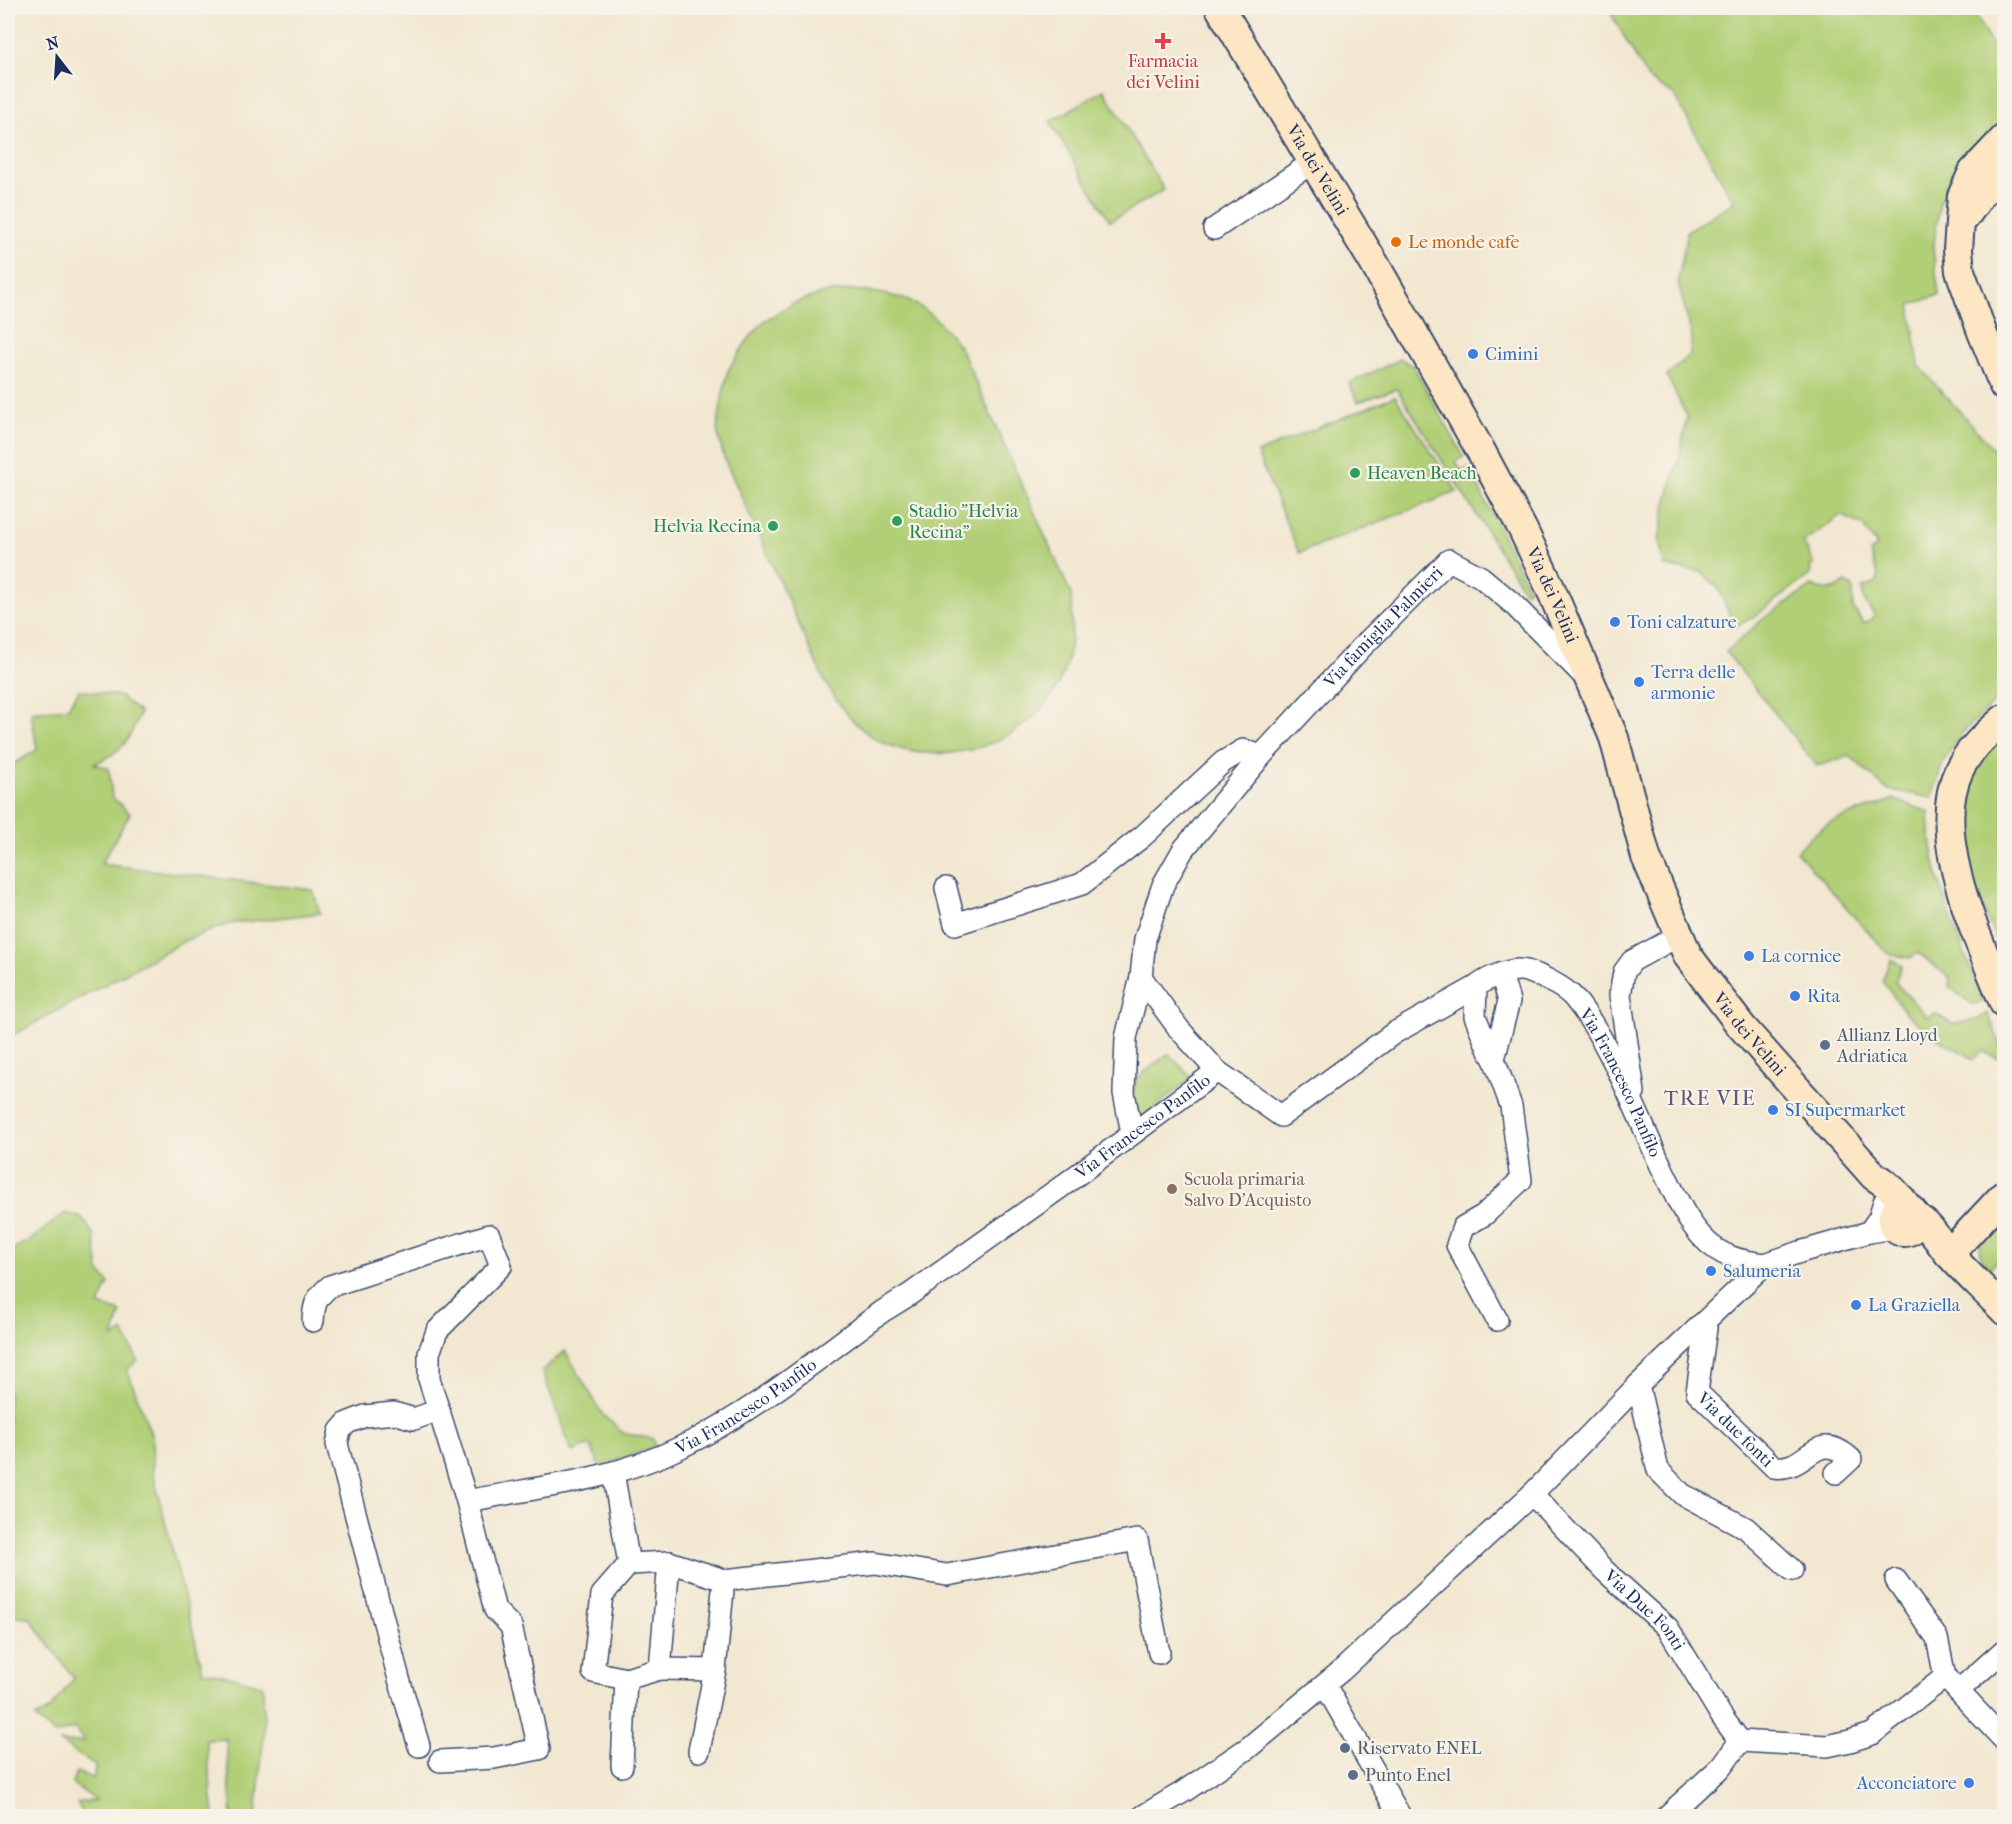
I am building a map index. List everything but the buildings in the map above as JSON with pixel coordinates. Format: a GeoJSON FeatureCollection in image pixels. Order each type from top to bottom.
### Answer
{"type":"FeatureCollection","features":[{"type":"Feature","properties":{"kind":"street","name":"Via dei Velini"},"geometry":{"type":"LineString","coordinates":[[1220,8],[1374,263],[1482,453],[1549,585],[1614,738],[1646,857],[1688,956],[1741,1026],[1874,1176],[1900,1196],[1896,1220],[1949,1254],[2004,1310]]}},
{"type":"Feature","properties":{"kind":"street"},"geometry":{"type":"LineString","coordinates":[[2004,139],[1973,172],[1962,196],[1958,249],[1960,271],[2004,386]]}},
{"type":"Feature","properties":{"kind":"street"},"geometry":{"type":"LineString","coordinates":[[1214,229],[1313,162]]}},
{"type":"Feature","properties":{"kind":"street"},"geometry":{"type":"LineString","coordinates":[[1960,223],[1982,194],[2004,172]]}},
{"type":"Feature","properties":{"kind":"street","name":"Via famiglia Palmieri"},"geometry":{"type":"LineString","coordinates":[[1132,1133],[1124,1093],[1126,1038],[1141,977],[1145,939],[1163,885],[1183,850],[1261,756],[1361,648],[1449,560],[1481,577],[1512,603],[1592,684]]}},
{"type":"Feature","properties":{"kind":"street"},"geometry":{"type":"LineString","coordinates":[[2004,719],[1969,753],[1959,770],[1949,806],[1949,823],[1950,841],[1965,901],[2004,1003]]}},
{"type":"Feature","properties":{"kind":"street"},"geometry":{"type":"LineString","coordinates":[[946,888],[955,924],[1082,884],[1143,836],[1223,762],[1243,750],[1261,756]]}},
{"type":"Feature","properties":{"kind":"street"},"geometry":{"type":"LineString","coordinates":[[1639,1119],[1620,995],[1624,972],[1632,961],[1680,935]]}},
{"type":"Feature","properties":{"kind":"street","name":"Via Francesco Panfilo"},"geometry":{"type":"LineString","coordinates":[[467,1501],[613,1473],[678,1449],[734,1419],[883,1311],[1062,1187],[1217,1071],[1281,1116],[1394,1034],[1484,981],[1520,970],[1548,980],[1573,996],[1598,1034],[1681,1209],[1702,1237],[1719,1252],[1737,1260],[1764,1264]]}},
{"type":"Feature","properties":{"kind":"street"},"geometry":{"type":"LineString","coordinates":[[1494,1059],[1509,1000],[1501,974]]}},
{"type":"Feature","properties":{"kind":"street"},"geometry":{"type":"LineString","coordinates":[[1141,977],[1179,1029],[1217,1071]]}},
{"type":"Feature","properties":{"kind":"street"},"geometry":{"type":"LineString","coordinates":[[1476,987],[1475,1016],[1511,1106],[1521,1180],[1484,1215],[1463,1227],[1457,1245],[1497,1320]]}},
{"type":"Feature","properties":{"kind":"street"},"geometry":{"type":"LineString","coordinates":[[1949,1254],[2004,1196]]}},
{"type":"Feature","properties":{"kind":"street"},"geometry":{"type":"LineString","coordinates":[[1143,1816],[1248,1748],[1325,1685],[1532,1494],[1638,1385],[1764,1264],[1896,1220]]}},
{"type":"Feature","properties":{"kind":"street"},"geometry":{"type":"LineString","coordinates":[[313,1321],[314,1305],[320,1294],[330,1286],[489,1235],[501,1266],[438,1331],[429,1353],[429,1379],[467,1501],[495,1610],[511,1626],[539,1749],[494,1758],[440,1761]]}},
{"type":"Feature","properties":{"kind":"street","name":"Via due fonti"},"geometry":{"type":"LineString","coordinates":[[1702,1324],[1706,1328],[1697,1392],[1774,1467],[1792,1466],[1821,1448],[1831,1446],[1842,1450],[1851,1459],[1836,1473]]}},
{"type":"Feature","properties":{"kind":"street"},"geometry":{"type":"LineString","coordinates":[[1638,1385],[1658,1470],[1682,1494],[1746,1528],[1792,1570]]}},
{"type":"Feature","properties":{"kind":"street"},"geometry":{"type":"LineString","coordinates":[[419,1746],[337,1444],[340,1431],[347,1423],[365,1416],[394,1413],[414,1419],[439,1410]]}},
{"type":"Feature","properties":{"kind":"street"},"geometry":{"type":"LineString","coordinates":[[613,1473],[629,1564]]}},
{"type":"Feature","properties":{"kind":"street","name":"Via Due Fonti"},"geometry":{"type":"LineString","coordinates":[[1532,1494],[1605,1571],[1668,1628],[1722,1717],[1740,1741]]}},
{"type":"Feature","properties":{"kind":"street"},"geometry":{"type":"LineString","coordinates":[[715,1670],[660,1669],[626,1679],[593,1672],[602,1595],[629,1564],[669,1562],[724,1580],[875,1563],[947,1575],[1137,1540],[1159,1653]]}},
{"type":"Feature","properties":{"kind":"street"},"geometry":{"type":"LineString","coordinates":[[660,1669],[669,1562]]}},
{"type":"Feature","properties":{"kind":"street"},"geometry":{"type":"LineString","coordinates":[[699,1751],[715,1670],[724,1580]]}},
{"type":"Feature","properties":{"kind":"street"},"geometry":{"type":"LineString","coordinates":[[1896,1580],[1938,1638],[1952,1684],[2004,1740]]}},
{"type":"Feature","properties":{"kind":"street"},"geometry":{"type":"LineString","coordinates":[[1667,1816],[1722,1766],[1740,1741],[1827,1746],[1872,1734],[2004,1650]]}},
{"type":"Feature","properties":{"kind":"street"},"geometry":{"type":"LineString","coordinates":[[622,1766],[626,1679]]}},
{"type":"Feature","properties":{"kind":"street"},"geometry":{"type":"LineString","coordinates":[[1325,1685],[1400,1816]]}},
{"type":"Feature","properties":{"kind":"green space"},"geometry":{"type":"Polygon","coordinates":[[[1608,8],[1972,8],[1993,48],[2004,56],[2004,123],[1970,156],[1940,201],[1933,249],[1939,295],[1910,305],[1919,366],[2004,461],[2004,693],[1962,733],[1943,762],[1932,798],[1886,789],[1850,756],[1817,766],[1726,652],[1763,619],[1812,586],[1821,590],[1829,590],[1846,583],[1853,587],[1853,608],[1864,624],[1875,616],[1864,600],[1862,588],[1877,583],[1878,576],[1870,553],[1877,545],[1862,525],[1841,515],[1803,542],[1814,564],[1810,567],[1811,574],[1753,617],[1736,626],[1732,622],[1719,589],[1701,572],[1664,566],[1659,540],[1687,417],[1667,376],[1690,354],[1692,336],[1678,282],[1687,231],[1734,202],[1674,95],[1648,79],[1608,8]]]}},
{"type":"Feature","properties":{"kind":"green space"},"geometry":{"type":"Polygon","coordinates":[[[1104,90],[1164,190],[1110,221],[1050,122],[1104,90]]]}},
{"type":"Feature","properties":{"kind":"green space"},"geometry":{"type":"Polygon","coordinates":[[[852,290],[888,295],[915,304],[938,321],[961,349],[1071,594],[1071,639],[1067,662],[1059,683],[1045,704],[1028,722],[1007,736],[984,746],[960,752],[935,754],[910,751],[876,739],[866,733],[850,717],[824,680],[724,458],[717,430],[722,399],[728,370],[747,341],[764,321],[794,303],[824,293],[852,290]]]}},
{"type":"Feature","properties":{"kind":"green space"},"geometry":{"type":"Polygon","coordinates":[[[1401,359],[1414,367],[1464,457],[1456,462],[1462,471],[1468,468],[1471,472],[1529,589],[1525,592],[1397,389],[1358,402],[1349,383],[1401,359]]]}},
{"type":"Feature","properties":{"kind":"green space","name":"Heaven Beach"},"geometry":{"type":"Polygon","coordinates":[[[1395,396],[1457,492],[1299,553],[1257,453],[1395,396]]]}},
{"type":"Feature","properties":{"kind":"green space"},"geometry":{"type":"Polygon","coordinates":[[[79,690],[120,696],[140,713],[132,731],[119,750],[94,764],[109,768],[112,797],[130,814],[101,864],[313,890],[320,913],[228,924],[186,940],[8,1038],[8,767],[37,750],[31,712],[68,708],[79,690]]]}},
{"type":"Feature","properties":{"kind":"green space"},"geometry":{"type":"Polygon","coordinates":[[[2004,736],[2004,959],[1970,878],[1960,834],[1964,801],[1977,769],[1990,748],[2004,736]]]}},
{"type":"Feature","properties":{"kind":"green space"},"geometry":{"type":"Polygon","coordinates":[[[1893,799],[1929,812],[1931,837],[1941,885],[1956,932],[1984,1002],[1972,1004],[1949,987],[1950,978],[1918,953],[1910,958],[1888,954],[1796,851],[1816,832],[1830,823],[1893,799]]]}},
{"type":"Feature","properties":{"kind":"green space"},"geometry":{"type":"Polygon","coordinates":[[[1891,959],[1902,965],[1895,982],[1927,1017],[1935,1013],[1952,1024],[1976,1020],[1988,1013],[2004,1055],[2004,1070],[2002,1060],[1982,1051],[1974,1059],[1934,1037],[1906,1013],[1882,981],[1891,959]]]}},
{"type":"Feature","properties":{"kind":"green space"},"geometry":{"type":"Polygon","coordinates":[[[1168,1054],[1192,1077],[1139,1121],[1130,1113],[1136,1079],[1168,1054]]]}},
{"type":"Feature","properties":{"kind":"green space"},"geometry":{"type":"Polygon","coordinates":[[[2004,1211],[2002,1249],[1989,1269],[1980,1252],[1980,1244],[1986,1231],[2004,1211]]]}},
{"type":"Feature","properties":{"kind":"green space"},"geometry":{"type":"Polygon","coordinates":[[[65,1213],[82,1218],[94,1235],[99,1271],[109,1283],[99,1305],[121,1312],[113,1338],[123,1331],[138,1361],[127,1369],[152,1437],[153,1474],[203,1671],[263,1686],[264,1732],[256,1816],[232,1816],[226,1739],[206,1740],[214,1816],[84,1815],[77,1803],[96,1800],[72,1784],[76,1772],[94,1778],[95,1766],[60,1742],[84,1742],[76,1728],[55,1734],[35,1718],[50,1709],[74,1678],[29,1617],[8,1616],[8,1580],[10,1577],[8,1573],[8,1251],[29,1241],[65,1213]]]}},
{"type":"Feature","properties":{"kind":"green space"},"geometry":{"type":"Polygon","coordinates":[[[565,1351],[603,1415],[623,1433],[653,1439],[655,1447],[600,1466],[590,1445],[572,1452],[542,1371],[565,1351]]]}},
{"type":"Feature","properties":{"kind":"place","name":"Farmacia dei Velini"},"geometry":{"type":"Point","coordinates":[1163,41]}},
{"type":"Feature","properties":{"kind":"place","name":"Le monde cafe"},"geometry":{"type":"Point","coordinates":[1396,242]}},
{"type":"Feature","properties":{"kind":"place","name":"Cimini"},"geometry":{"type":"Point","coordinates":[1473,354]}},
{"type":"Feature","properties":{"kind":"place","name":"Heaven Beach"},"geometry":{"type":"Point","coordinates":[1355,473]}},
{"type":"Feature","properties":{"kind":"place","name":"Stadio \"Helvia Recina\""},"geometry":{"type":"Point","coordinates":[897,521]}},
{"type":"Feature","properties":{"kind":"place","name":"Helvia Recina"},"geometry":{"type":"Point","coordinates":[773,526]}},
{"type":"Feature","properties":{"kind":"place","name":"Toni calzature"},"geometry":{"type":"Point","coordinates":[1615,622]}},
{"type":"Feature","properties":{"kind":"place","name":"Terra delle armonie"},"geometry":{"type":"Point","coordinates":[1639,682]}},
{"type":"Feature","properties":{"kind":"place","name":"La cornice"},"geometry":{"type":"Point","coordinates":[1749,956]}},
{"type":"Feature","properties":{"kind":"place","name":"Rita"},"geometry":{"type":"Point","coordinates":[1795,996]}},
{"type":"Feature","properties":{"kind":"place","name":"Allianz Lloyd Adriatica"},"geometry":{"type":"Point","coordinates":[1825,1045]}},
{"type":"Feature","properties":{"kind":"place","name":"SI Supermarket"},"geometry":{"type":"Point","coordinates":[1773,1110]}},
{"type":"Feature","properties":{"kind":"place","name":"Scuola primaria Salvo D'Acquisto"},"geometry":{"type":"Point","coordinates":[1172,1189]}},
{"type":"Feature","properties":{"kind":"place","name":"Salumeria"},"geometry":{"type":"Point","coordinates":[1711,1271]}},
{"type":"Feature","properties":{"kind":"place","name":"La Graziella"},"geometry":{"type":"Point","coordinates":[1856,1305]}},
{"type":"Feature","properties":{"kind":"place","name":"Riservato ENEL"},"geometry":{"type":"Point","coordinates":[1345,1748]}},
{"type":"Feature","properties":{"kind":"place","name":"Punto Enel"},"geometry":{"type":"Point","coordinates":[1353,1775]}},
{"type":"Feature","properties":{"kind":"place","name":"Acconciatore"},"geometry":{"type":"Point","coordinates":[1969,1783]}},
{"type":"Feature","properties":{"kind":"district","name":"TRE VIE"},"geometry":{"type":"Point","coordinates":[1710,1098]}}]}
